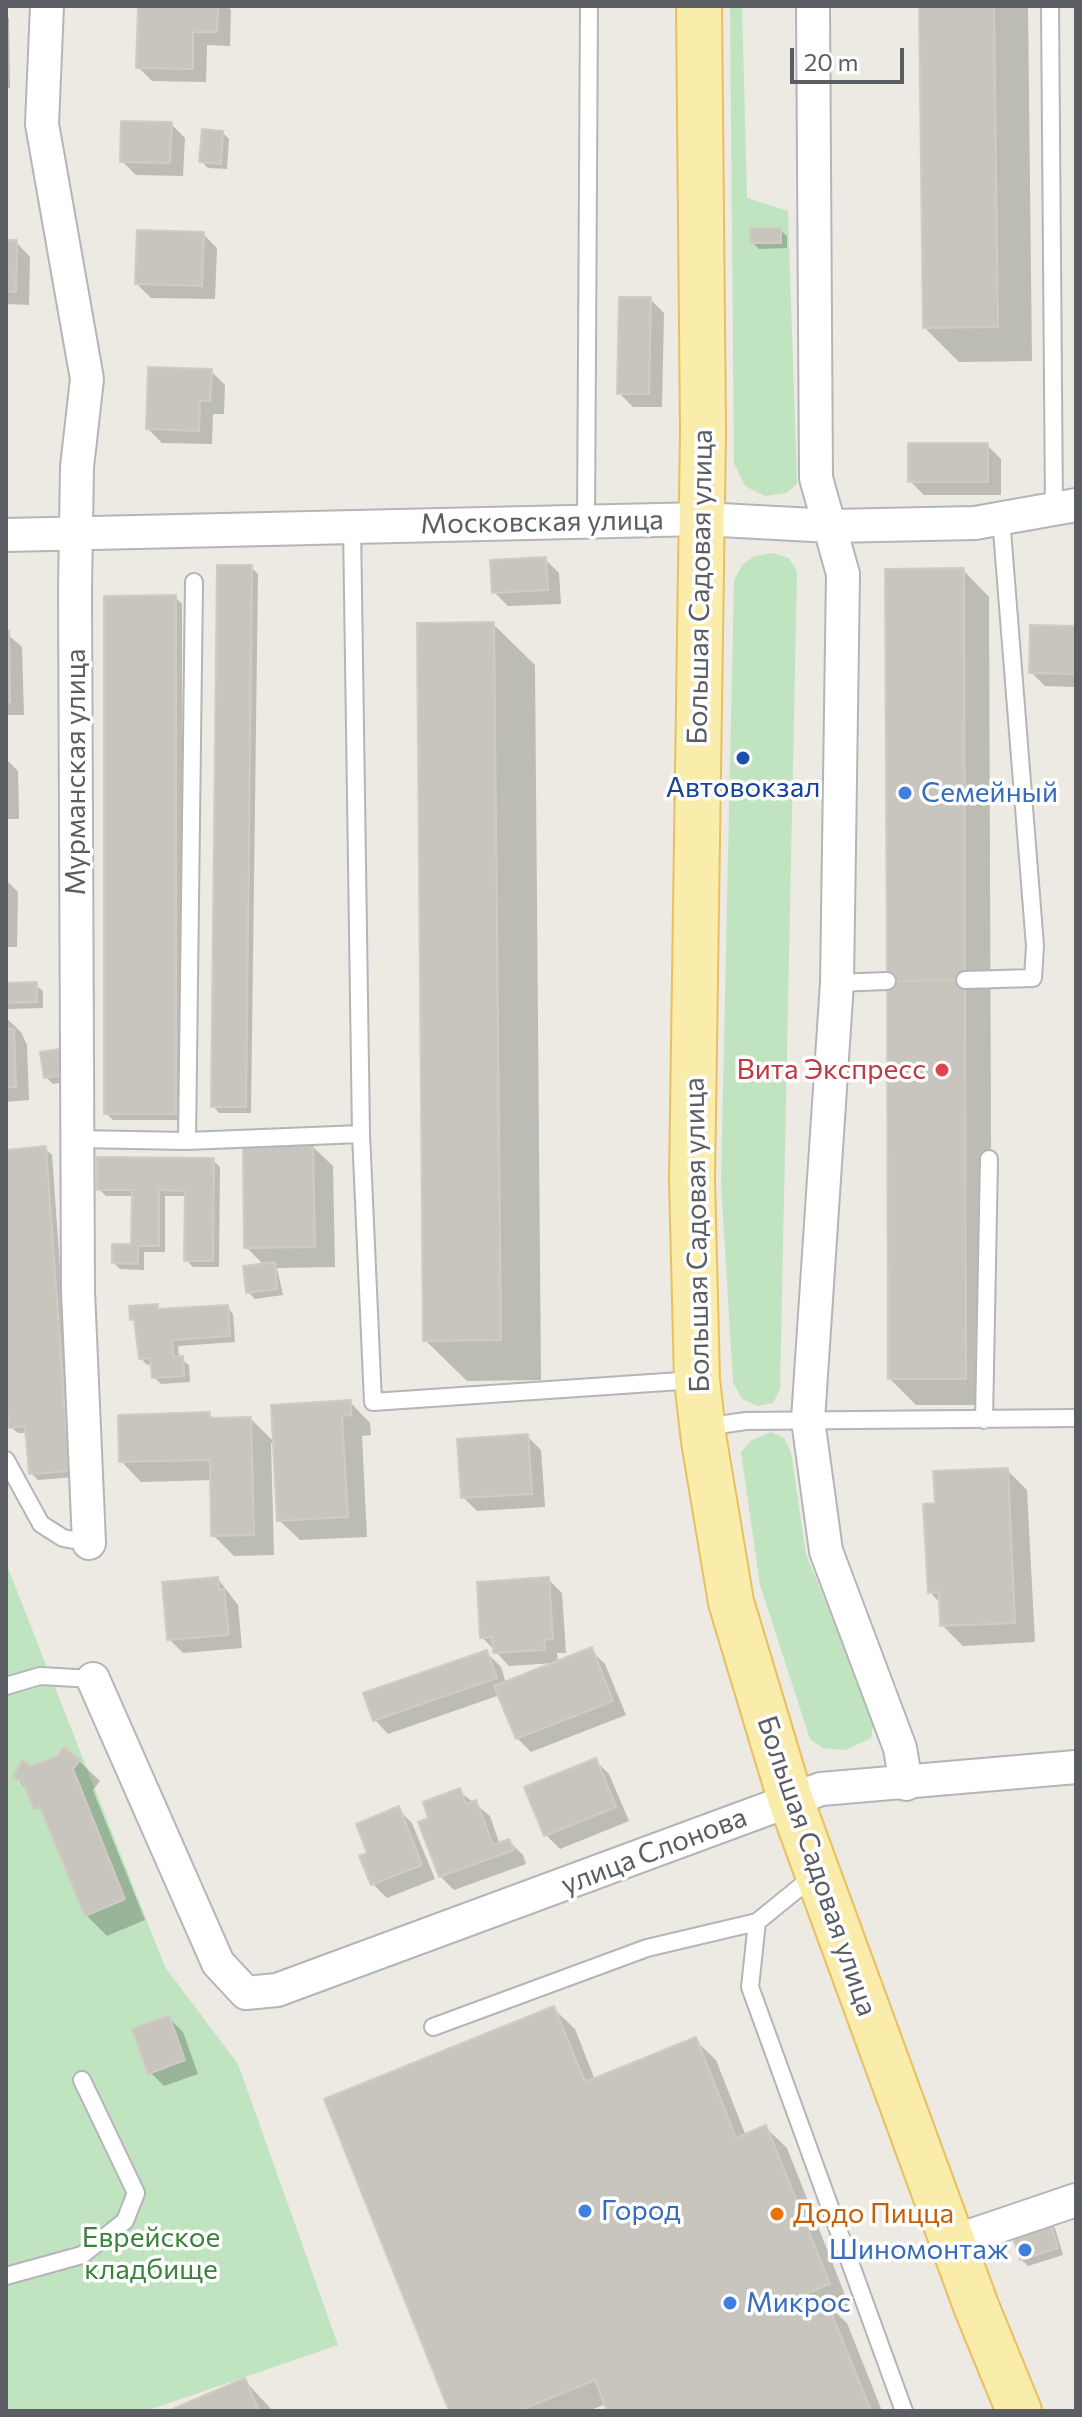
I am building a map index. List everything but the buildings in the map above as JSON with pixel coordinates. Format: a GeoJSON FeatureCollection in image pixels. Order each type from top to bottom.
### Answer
{"type":"FeatureCollection","features":[{"type":"Feature","properties":{"kind":"main road","name":"Большая Садовая улица"},"geometry":{"type":"LineString","coordinates":[[699,6],[702,519],[692,1180],[697,1380],[703,1428],[731,1602],[790,1798],[952,2242],[1019,2411]]}},
{"type":"Feature","properties":{"kind":"street","name":"Мурманская улица"},"geometry":{"type":"LineString","coordinates":[[47,6],[42,124],[87,379],[77,467],[75,532],[78,1291],[89,1543]]}},
{"type":"Feature","properties":{"kind":"street"},"geometry":{"type":"LineString","coordinates":[[813,6],[816,478],[843,574],[837,983],[808,1420],[826,1551],[900,1748],[906,1784]]}},
{"type":"Feature","properties":{"kind":"street","name":"Московская улица"},"geometry":{"type":"LineString","coordinates":[[6,535],[702,519],[831,526],[975,523],[1065,508]]}},
{"type":"Feature","properties":{"kind":"street","name":"улица Слонова"},"geometry":{"type":"LineString","coordinates":[[93,1679],[218,1963],[246,1993],[277,1990],[821,1789],[1076,1767]]}},
{"type":"Feature","properties":{"kind":"street"},"geometry":{"type":"LineString","coordinates":[[952,2242],[1076,2200]]}},
{"type":"Feature","properties":{"kind":"lane"},"geometry":{"type":"LineString","coordinates":[[586,521],[589,6]]}},
{"type":"Feature","properties":{"kind":"lane"},"geometry":{"type":"LineString","coordinates":[[1050,6],[1065,508]]}},
{"type":"Feature","properties":{"kind":"lane"},"geometry":{"type":"LineString","coordinates":[[965,980],[1033,978],[1035,946],[1001,518]]}},
{"type":"Feature","properties":{"kind":"lane"},"geometry":{"type":"LineString","coordinates":[[352,525],[361,1134],[373,1402],[697,1380]]}},
{"type":"Feature","properties":{"kind":"lane"},"geometry":{"type":"LineString","coordinates":[[187,1141],[194,582]]}},
{"type":"Feature","properties":{"kind":"lane"},"geometry":{"type":"LineString","coordinates":[[837,983],[887,981]]}},
{"type":"Feature","properties":{"kind":"lane"},"geometry":{"type":"LineString","coordinates":[[78,1139],[187,1141],[361,1134]]}},
{"type":"Feature","properties":{"kind":"lane"},"geometry":{"type":"LineString","coordinates":[[984,1420],[989,1159]]}},
{"type":"Feature","properties":{"kind":"lane"},"geometry":{"type":"LineString","coordinates":[[703,1428],[746,1421],[1076,1418]]}},
{"type":"Feature","properties":{"kind":"lane"},"geometry":{"type":"LineString","coordinates":[[6,1460],[41,1524],[63,1538],[89,1543]]}},
{"type":"Feature","properties":{"kind":"lane"},"geometry":{"type":"LineString","coordinates":[[6,1686],[40,1676],[93,1679]]}},
{"type":"Feature","properties":{"kind":"lane"},"geometry":{"type":"LineString","coordinates":[[433,2027],[647,1948],[757,1922],[817,1872]]}},
{"type":"Feature","properties":{"kind":"lane"},"geometry":{"type":"LineString","coordinates":[[757,1922],[750,1987],[904,2411]]}},
{"type":"Feature","properties":{"kind":"lane"},"geometry":{"type":"LineString","coordinates":[[6,2276],[82,2255],[125,2221],[136,2193],[82,2080]]}},
{"type":"Feature","properties":{"kind":"green space"},"geometry":{"type":"Polygon","coordinates":[[[730,6],[742,6],[747,198],[788,211],[797,484],[786,493],[765,496],[745,486],[734,463],[730,6]]]}},
{"type":"Feature","properties":{"kind":"green space"},"geometry":{"type":"Polygon","coordinates":[[[772,553],[789,558],[797,572],[780,1389],[773,1403],[758,1406],[742,1399],[733,1382],[721,1182],[734,581],[742,565],[755,556],[772,553]]]}},
{"type":"Feature","properties":{"kind":"green space"},"geometry":{"type":"Polygon","coordinates":[[[771,1432],[784,1438],[791,1452],[806,1554],[874,1719],[871,1738],[846,1750],[823,1748],[810,1739],[760,1585],[741,1452],[752,1440],[771,1432]]]}},
{"type":"Feature","properties":{"kind":"green space","name":"Еврейское кладбище"},"geometry":{"type":"Polygon","coordinates":[[[6,1563],[165,1967],[238,2064],[338,2345],[146,2411],[6,2411],[6,1563]]]}},
{"type":"Feature","properties":{"kind":"place","name":"Автовокзал"},"geometry":{"type":"Point","coordinates":[743,758]}},
{"type":"Feature","properties":{"kind":"place","name":"Семейный"},"geometry":{"type":"Point","coordinates":[905,793]}},
{"type":"Feature","properties":{"kind":"place","name":"Вита Экспресс"},"geometry":{"type":"Point","coordinates":[942,1070]}},
{"type":"Feature","properties":{"kind":"place","name":"Город"},"geometry":{"type":"Point","coordinates":[585,2211]}},
{"type":"Feature","properties":{"kind":"place","name":"Додо Пицца"},"geometry":{"type":"Point","coordinates":[777,2214]}},
{"type":"Feature","properties":{"kind":"place","name":"Шиномонтаж"},"geometry":{"type":"Point","coordinates":[1025,2250]}},
{"type":"Feature","properties":{"kind":"place","name":"Микрос"},"geometry":{"type":"Point","coordinates":[730,2303]}}]}
